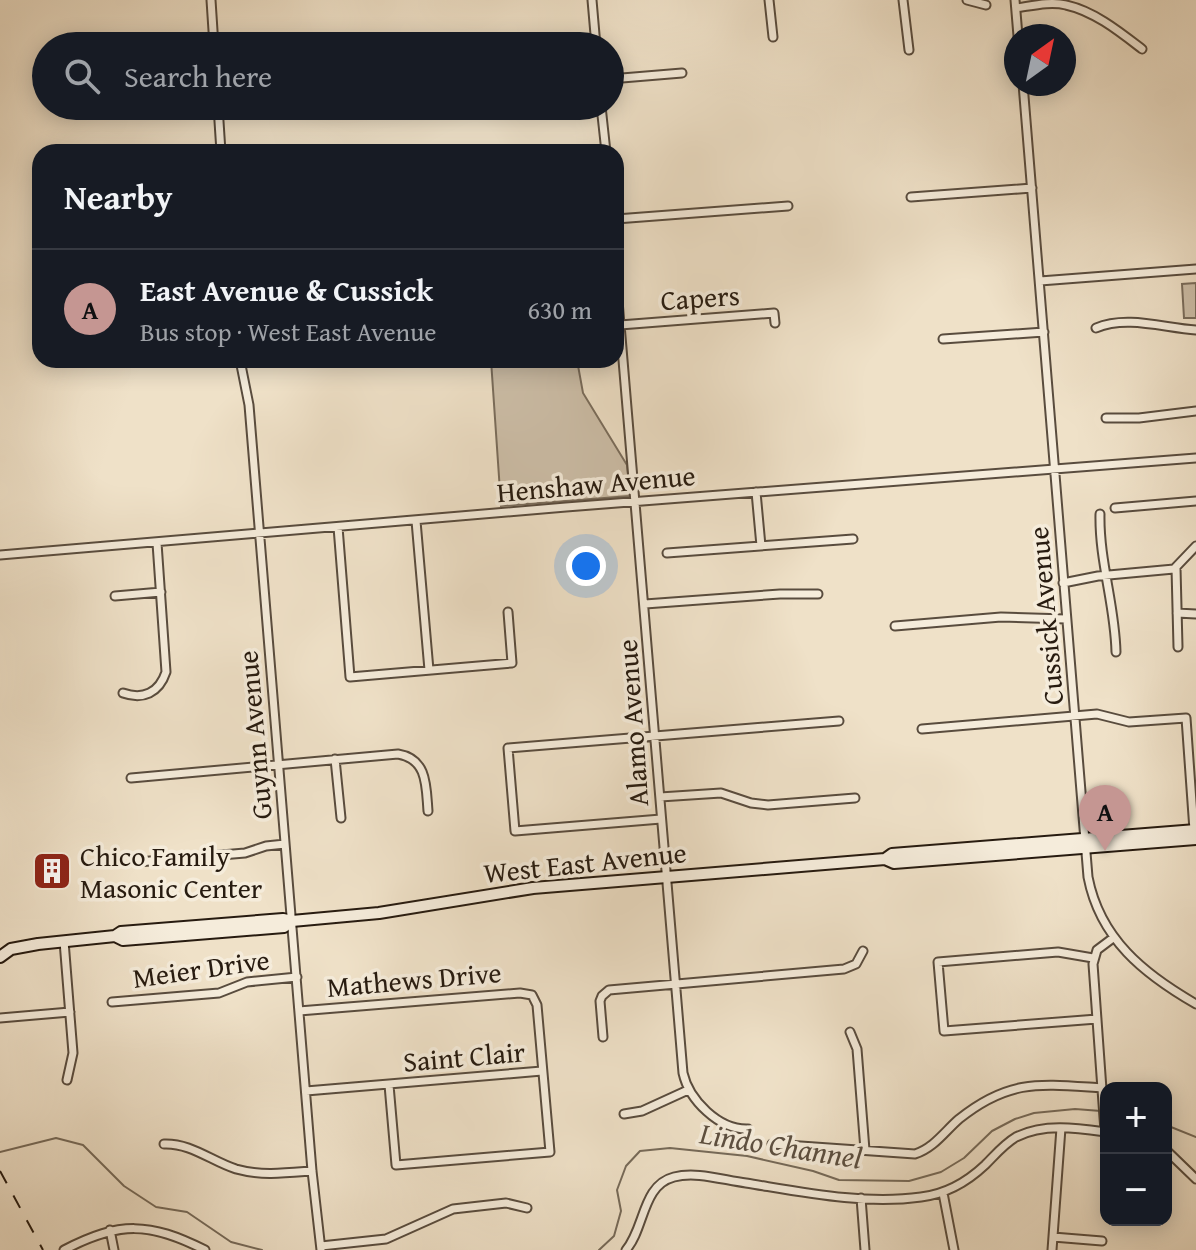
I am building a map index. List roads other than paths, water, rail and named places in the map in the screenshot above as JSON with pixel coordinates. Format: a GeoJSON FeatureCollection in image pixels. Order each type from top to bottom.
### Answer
{"type":"FeatureCollection","features":[{"type":"Feature","properties":{"kind":"main road","name":"West East Avenue"},"geometry":{"type":"LineString","coordinates":[[0,957],[6,948],[115,936],[123,940],[284,927],[292,921],[379,913],[516,890],[885,859],[894,863],[1195,833]]}},
{"type":"Feature","properties":{"kind":"street"},"geometry":{"type":"LineString","coordinates":[[211,0],[213,32]]}},
{"type":"Feature","properties":{"kind":"street"},"geometry":{"type":"LineString","coordinates":[[592,0],[595,32]]}},
{"type":"Feature","properties":{"kind":"street"},"geometry":{"type":"LineString","coordinates":[[769,0],[773,37]]}},
{"type":"Feature","properties":{"kind":"street"},"geometry":{"type":"LineString","coordinates":[[903,0],[909,50]]}},
{"type":"Feature","properties":{"kind":"street"},"geometry":{"type":"LineString","coordinates":[[967,0],[986,5]]}},
{"type":"Feature","properties":{"kind":"street"},"geometry":{"type":"LineString","coordinates":[[1017,24],[1015,4],[1071,6],[1102,21],[1142,49]]}},
{"type":"Feature","properties":{"kind":"street"},"geometry":{"type":"LineString","coordinates":[[624,78],[682,73]]}},
{"type":"Feature","properties":{"kind":"street","name":"Cussick Avenue"},"geometry":{"type":"LineString","coordinates":[[1024,96],[1083,844],[1092,896],[1113,938],[1151,976],[1196,1004]]}},
{"type":"Feature","properties":{"kind":"street"},"geometry":{"type":"LineString","coordinates":[[219,120],[220,144]]}},
{"type":"Feature","properties":{"kind":"street"},"geometry":{"type":"LineString","coordinates":[[603,120],[605,144]]}},
{"type":"Feature","properties":{"kind":"street"},"geometry":{"type":"LineString","coordinates":[[911,197],[1032,188]]}},
{"type":"Feature","properties":{"kind":"street"},"geometry":{"type":"LineString","coordinates":[[624,218],[788,206]]}},
{"type":"Feature","properties":{"kind":"street"},"geometry":{"type":"LineString","coordinates":[[1040,281],[1196,269]]}},
{"type":"Feature","properties":{"kind":"street","name":"Capers"},"geometry":{"type":"LineString","coordinates":[[624,325],[774,313],[775,323]]}},
{"type":"Feature","properties":{"kind":"street"},"geometry":{"type":"LineString","coordinates":[[1096,328],[1133,323],[1196,330]]}},
{"type":"Feature","properties":{"kind":"street"},"geometry":{"type":"LineString","coordinates":[[943,339],[1044,332]]}},
{"type":"Feature","properties":{"kind":"street","name":"Guynn Avenue"},"geometry":{"type":"LineString","coordinates":[[242,368],[249,405],[312,1171],[321,1248]]}},
{"type":"Feature","properties":{"kind":"street","name":"Alamo Avenue"},"geometry":{"type":"LineString","coordinates":[[623,368],[683,1073],[688,1090]]}},
{"type":"Feature","properties":{"kind":"street"},"geometry":{"type":"LineString","coordinates":[[1106,418],[1139,418],[1196,411]]}},
{"type":"Feature","properties":{"kind":"street","name":"Henshaw Avenue"},"geometry":{"type":"LineString","coordinates":[[0,555],[1196,458]]}},
{"type":"Feature","properties":{"kind":"street"},"geometry":{"type":"LineString","coordinates":[[756,492],[761,546]]}},
{"type":"Feature","properties":{"kind":"street"},"geometry":{"type":"LineString","coordinates":[[1115,508],[1196,501]]}},
{"type":"Feature","properties":{"kind":"street"},"geometry":{"type":"LineString","coordinates":[[1100,514],[1100,543],[1116,652]]}},
{"type":"Feature","properties":{"kind":"street"},"geometry":{"type":"LineString","coordinates":[[416,521],[429,670]]}},
{"type":"Feature","properties":{"kind":"street"},"geometry":{"type":"LineString","coordinates":[[338,527],[350,677],[512,663],[508,612]]}},
{"type":"Feature","properties":{"kind":"street"},"geometry":{"type":"LineString","coordinates":[[667,553],[853,539]]}},
{"type":"Feature","properties":{"kind":"street"},"geometry":{"type":"LineString","coordinates":[[123,693],[144,696],[154,691],[165,677],[167,661],[157,543]]}},
{"type":"Feature","properties":{"kind":"street"},"geometry":{"type":"LineString","coordinates":[[1063,583],[1176,568],[1196,546]]}},
{"type":"Feature","properties":{"kind":"street"},"geometry":{"type":"LineString","coordinates":[[1176,568],[1178,647]]}},
{"type":"Feature","properties":{"kind":"street"},"geometry":{"type":"LineString","coordinates":[[115,596],[161,592]]}},
{"type":"Feature","properties":{"kind":"street"},"geometry":{"type":"LineString","coordinates":[[645,604],[818,594]]}},
{"type":"Feature","properties":{"kind":"street"},"geometry":{"type":"LineString","coordinates":[[1177,613],[1196,614]]}},
{"type":"Feature","properties":{"kind":"street"},"geometry":{"type":"LineString","coordinates":[[895,626],[1007,617],[1066,619]]}},
{"type":"Feature","properties":{"kind":"street"},"geometry":{"type":"LineString","coordinates":[[922,729],[1102,714],[1129,722],[1186,718],[1195,833]]}},
{"type":"Feature","properties":{"kind":"street"},"geometry":{"type":"LineString","coordinates":[[661,819],[515,831],[508,748],[839,721]]}},
{"type":"Feature","properties":{"kind":"street"},"geometry":{"type":"LineString","coordinates":[[416,761],[424,751]]}},
{"type":"Feature","properties":{"kind":"street"},"geometry":{"type":"LineString","coordinates":[[131,778],[398,754],[416,761],[424,774],[428,811]]}},
{"type":"Feature","properties":{"kind":"street"},"geometry":{"type":"LineString","coordinates":[[335,759],[341,818]]}},
{"type":"Feature","properties":{"kind":"street"},"geometry":{"type":"LineString","coordinates":[[660,797],[721,793],[768,805],[855,798]]}},
{"type":"Feature","properties":{"kind":"street"},"geometry":{"type":"LineString","coordinates":[[138,862],[245,853],[285,844]]}},
{"type":"Feature","properties":{"kind":"street"},"geometry":{"type":"LineString","coordinates":[[1102,1082],[1093,958],[1099,948],[1113,938]]}},
{"type":"Feature","properties":{"kind":"street"},"geometry":{"type":"LineString","coordinates":[[64,941],[73,1058],[67,1080]]}},
{"type":"Feature","properties":{"kind":"street"},"geometry":{"type":"LineString","coordinates":[[603,1037],[600,1004],[606,991],[844,969],[856,964],[863,951]]}},
{"type":"Feature","properties":{"kind":"street"},"geometry":{"type":"LineString","coordinates":[[1093,958],[1058,952],[938,962],[944,1031],[1097,1019]]}},
{"type":"Feature","properties":{"kind":"street","name":"Meier Drive"},"geometry":{"type":"LineString","coordinates":[[112,1002],[219,993],[247,982],[297,977]]}},
{"type":"Feature","properties":{"kind":"street","name":"Mathews Drive"},"geometry":{"type":"LineString","coordinates":[[299,1011],[520,993],[532,995],[537,1005],[542,1071]]}},
{"type":"Feature","properties":{"kind":"street"},"geometry":{"type":"LineString","coordinates":[[0,1018],[70,1012]]}},
{"type":"Feature","properties":{"kind":"street"},"geometry":{"type":"LineString","coordinates":[[850,1032],[857,1049],[865,1150]]}},
{"type":"Feature","properties":{"kind":"street"},"geometry":{"type":"LineString","coordinates":[[389,1085],[396,1165],[550,1152],[542,1071]]}},
{"type":"Feature","properties":{"kind":"street","name":"Saint Clair"},"geometry":{"type":"LineString","coordinates":[[306,1091],[542,1071]]}},
{"type":"Feature","properties":{"kind":"street"},"geometry":{"type":"LineString","coordinates":[[772,1144],[919,1153],[968,1113],[1022,1086],[1100,1088]]}},
{"type":"Feature","properties":{"kind":"street"},"geometry":{"type":"LineString","coordinates":[[624,1114],[642,1111],[688,1090],[700,1106],[714,1116],[736,1128],[748,1129]]}},
{"type":"Feature","properties":{"kind":"street"},"geometry":{"type":"LineString","coordinates":[[1052,1250],[1061,1128]]}},
{"type":"Feature","properties":{"kind":"street"},"geometry":{"type":"LineString","coordinates":[[626,1250],[637,1234],[654,1190],[677,1176],[699,1176],[861,1198],[910,1199],[943,1193],[974,1175],[1012,1139],[1037,1130],[1100,1129]]}},
{"type":"Feature","properties":{"kind":"street"},"geometry":{"type":"LineString","coordinates":[[164,1144],[183,1146],[248,1172],[312,1171]]}},
{"type":"Feature","properties":{"kind":"street"},"geometry":{"type":"LineString","coordinates":[[1170,1154],[1196,1179]]}},
{"type":"Feature","properties":{"kind":"street"},"geometry":{"type":"LineString","coordinates":[[943,1193],[954,1250]]}},
{"type":"Feature","properties":{"kind":"street"},"geometry":{"type":"LineString","coordinates":[[861,1198],[865,1250]]}},
{"type":"Feature","properties":{"kind":"street"},"geometry":{"type":"LineString","coordinates":[[321,1248],[386,1239],[453,1209],[506,1203],[527,1208]]}},
{"type":"Feature","properties":{"kind":"street"},"geometry":{"type":"LineString","coordinates":[[64,1250],[91,1236],[136,1227],[153,1229],[205,1250]]}},
{"type":"Feature","properties":{"kind":"street"},"geometry":{"type":"LineString","coordinates":[[110,1230],[114,1250]]}},
{"type":"Feature","properties":{"kind":"street"},"geometry":{"type":"LineString","coordinates":[[1053,1237],[1102,1241]]}},
{"type":"Feature","properties":{"kind":"waterway","name":"Lindo Channel"},"geometry":{"type":"LineString","coordinates":[[599,1250],[614,1236],[621,1211],[617,1190],[626,1166],[640,1151],[670,1148],[747,1156],[839,1180],[909,1181],[941,1172],[964,1158],[992,1131],[1015,1119],[1034,1113],[1075,1109],[1100,1111]]}},
{"type":"Feature","properties":{"kind":"waterway","name":"Lindo Channel"},"geometry":{"type":"LineString","coordinates":[[1172,1127],[1196,1137]]}},
{"type":"Feature","properties":{"kind":"waterway","name":"Lindo Channel"},"geometry":{"type":"LineString","coordinates":[[0,1152],[56,1138],[83,1145],[124,1186],[156,1207],[187,1212],[231,1242],[262,1250]]}},
{"type":"Feature","properties":{"kind":"railway"},"geometry":{"type":"LineString","coordinates":[[0,1171],[43,1250]]}},
{"type":"Feature","properties":{"kind":"place","name":"East Avenue & Cussick"},"geometry":{"type":"Point","coordinates":[1105,851]}},
{"type":"Feature","properties":{"kind":"place","name":"Chico Family Masonic Center"},"geometry":{"type":"Point","coordinates":[52,871]}}]}
